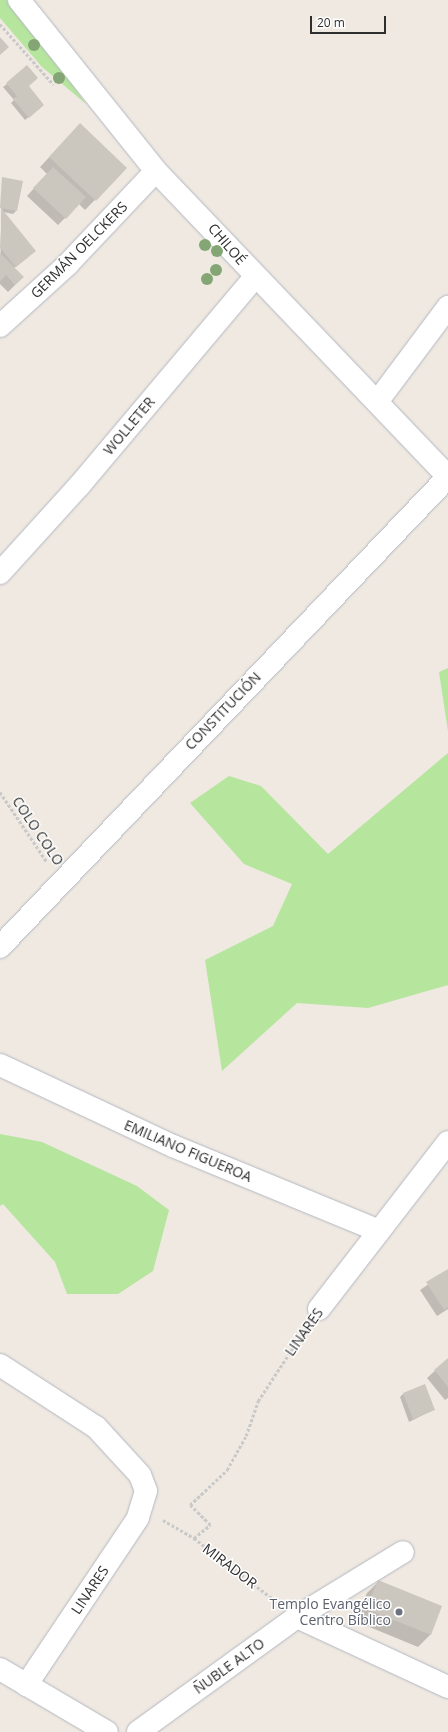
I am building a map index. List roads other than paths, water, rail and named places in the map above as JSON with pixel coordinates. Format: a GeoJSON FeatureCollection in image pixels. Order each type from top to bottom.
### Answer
{"type":"FeatureCollection","features":[{"type":"Feature","properties":{"kind":"street","name":"CHILOÉ"},"geometry":{"type":"LineString","coordinates":[[19,0],[156,171],[211,225],[255,277],[448,477]]}},
{"type":"Feature","properties":{"kind":"street","name":"GERMÁN OELCKERS"},"geometry":{"type":"LineString","coordinates":[[0,326],[67,265],[156,171]]}},
{"type":"Feature","properties":{"kind":"street","name":"WOLLETER"},"geometry":{"type":"LineString","coordinates":[[0,573],[79,486],[255,277]]}},
{"type":"Feature","properties":{"kind":"street"},"geometry":{"type":"LineString","coordinates":[[377,402],[448,307]]}},
{"type":"Feature","properties":{"kind":"street","name":"CONSTITUCIÓN"},"geometry":{"type":"LineString","coordinates":[[0,947],[59,881],[448,477]]}},
{"type":"Feature","properties":{"kind":"street","name":"EMILIANO FIGUEROA"},"geometry":{"type":"LineString","coordinates":[[0,1065],[173,1146],[379,1231]]}},
{"type":"Feature","properties":{"kind":"street","name":"LINARES"},"geometry":{"type":"LineString","coordinates":[[319,1309],[448,1142]]}},
{"type":"Feature","properties":{"kind":"street","name":"LINARES"},"geometry":{"type":"LineString","coordinates":[[0,1365],[96,1427],[140,1475],[146,1492],[138,1518],[26,1684]]}},
{"type":"Feature","properties":{"kind":"street","name":"ÑUBLE ALTO"},"geometry":{"type":"LineString","coordinates":[[138,1732],[297,1617],[403,1552]]}},
{"type":"Feature","properties":{"kind":"street"},"geometry":{"type":"LineString","coordinates":[[297,1617],[448,1687]]}},
{"type":"Feature","properties":{"kind":"street"},"geometry":{"type":"LineString","coordinates":[[0,1669],[108,1732]]}},
{"type":"Feature","properties":{"kind":"place","name":"Templo Evangélico Centro Bíblico"},"geometry":{"type":"Point","coordinates":[399,1612]}}]}
